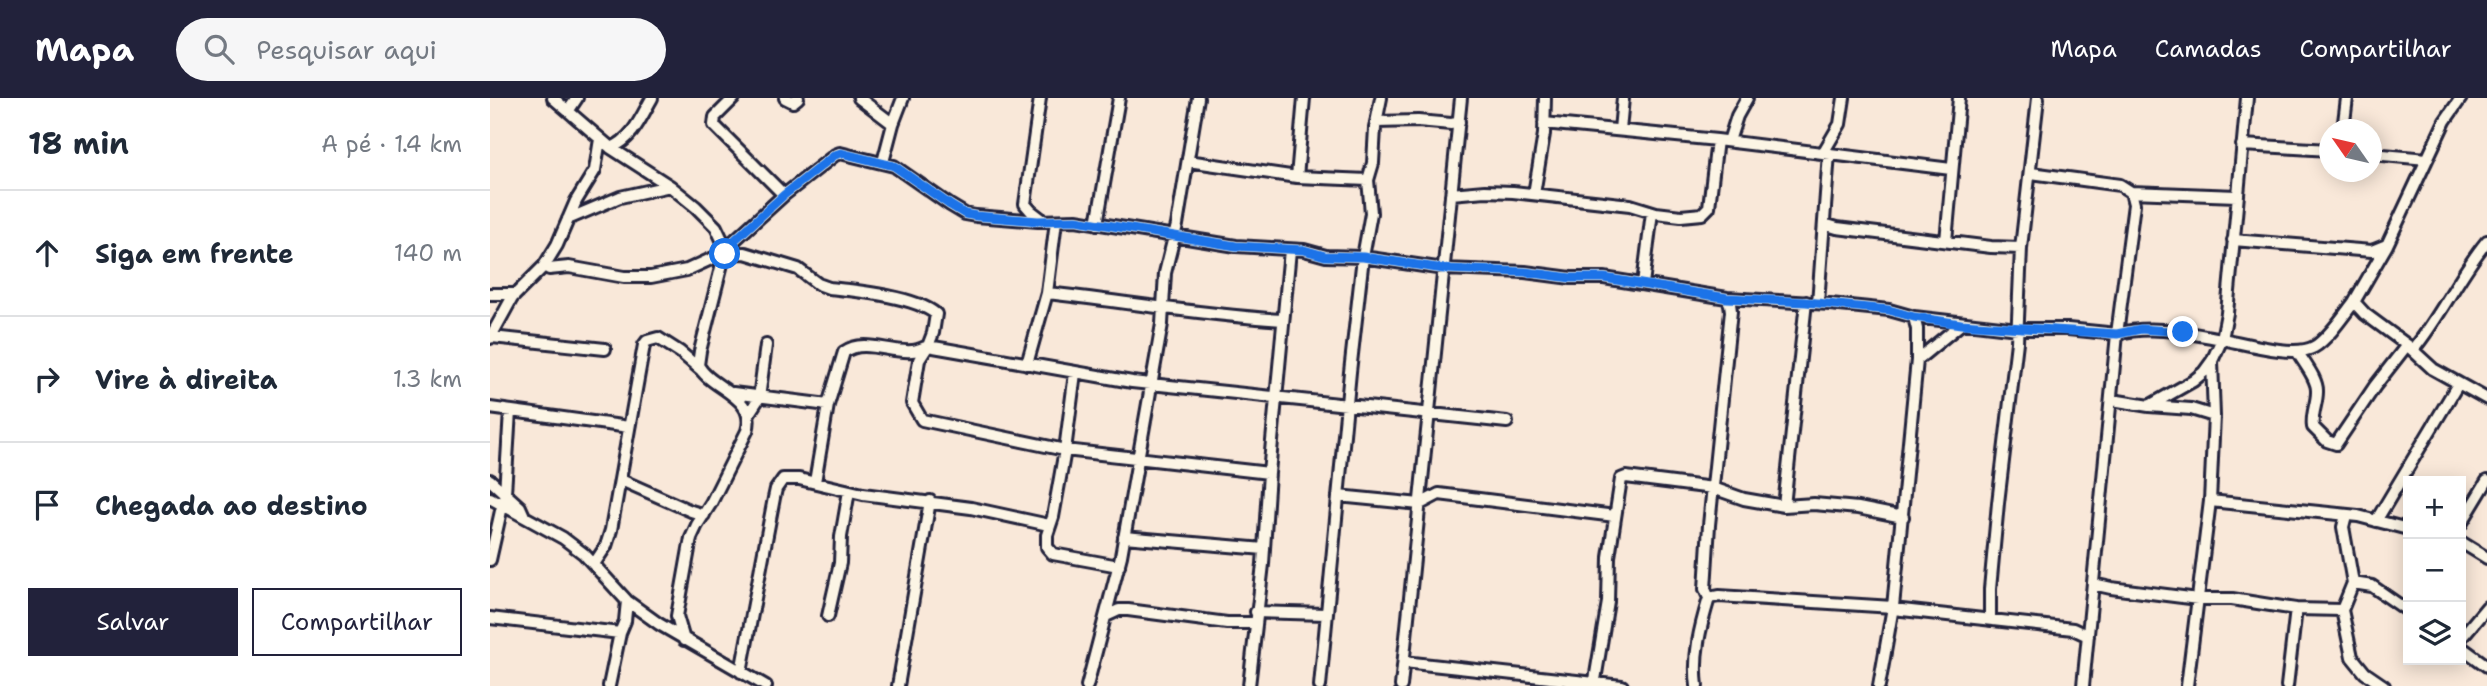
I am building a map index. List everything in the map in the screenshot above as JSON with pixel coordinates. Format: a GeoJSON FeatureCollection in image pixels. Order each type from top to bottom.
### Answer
{"type":"FeatureCollection","features":[{"type":"Feature","properties":{"kind":"street"},"geometry":{"type":"LineString","coordinates":[[553,98],[611,148],[670,186],[716,227],[725,251],[700,351],[700,369]]}},
{"type":"Feature","properties":{"kind":"street"},"geometry":{"type":"LineString","coordinates":[[569,110],[577,98]]}},
{"type":"Feature","properties":{"kind":"street"},"geometry":{"type":"LineString","coordinates":[[611,148],[621,144],[629,136],[652,98]]}},
{"type":"Feature","properties":{"kind":"street"},"geometry":{"type":"LineString","coordinates":[[734,98],[715,117],[714,125],[784,195]]}},
{"type":"Feature","properties":{"kind":"street"},"geometry":{"type":"LineString","coordinates":[[785,98],[793,103],[798,98]]}},
{"type":"Feature","properties":{"kind":"street"},"geometry":{"type":"LineString","coordinates":[[859,98],[893,124]]}},
{"type":"Feature","properties":{"kind":"street"},"geometry":{"type":"LineString","coordinates":[[883,162],[903,98]]}},
{"type":"Feature","properties":{"kind":"street"},"geometry":{"type":"LineString","coordinates":[[1011,219],[1019,214],[1025,204],[1040,98]]}},
{"type":"Feature","properties":{"kind":"street"},"geometry":{"type":"LineString","coordinates":[[1097,224],[1119,98]]}},
{"type":"Feature","properties":{"kind":"street"},"geometry":{"type":"LineString","coordinates":[[1087,686],[1119,566],[1162,324],[1166,273],[1198,98]]}},
{"type":"Feature","properties":{"kind":"street"},"geometry":{"type":"LineString","coordinates":[[1297,177],[1304,98]]}},
{"type":"Feature","properties":{"kind":"street"},"geometry":{"type":"LineString","coordinates":[[1320,686],[1363,257],[1371,214],[1368,180],[1373,163],[1381,98]]}},
{"type":"Feature","properties":{"kind":"street"},"geometry":{"type":"LineString","coordinates":[[1401,686],[1430,413],[1456,126],[1461,98]]}},
{"type":"Feature","properties":{"kind":"street"},"geometry":{"type":"LineString","coordinates":[[1534,194],[1544,134],[1545,98]]}},
{"type":"Feature","properties":{"kind":"street"},"geometry":{"type":"LineString","coordinates":[[1620,130],[1623,98]]}},
{"type":"Feature","properties":{"kind":"street"},"geometry":{"type":"LineString","coordinates":[[1729,141],[1737,116],[1747,98]]}},
{"type":"Feature","properties":{"kind":"street"},"geometry":{"type":"LineString","coordinates":[[1784,506],[1824,224],[1826,153],[1840,124],[1844,98]]}},
{"type":"Feature","properties":{"kind":"street"},"geometry":{"type":"LineString","coordinates":[[1946,241],[1959,98]]}},
{"type":"Feature","properties":{"kind":"street"},"geometry":{"type":"LineString","coordinates":[[1990,620],[1991,575],[2018,329],[2021,248],[2038,98]]}},
{"type":"Feature","properties":{"kind":"street"},"geometry":{"type":"LineString","coordinates":[[2149,406],[2193,381],[2212,361],[2222,340],[2227,313],[2247,98]]}},
{"type":"Feature","properties":{"kind":"street"},"geometry":{"type":"LineString","coordinates":[[2344,119],[2347,98]]}},
{"type":"Feature","properties":{"kind":"street"},"geometry":{"type":"LineString","coordinates":[[544,266],[549,269],[569,267],[624,277],[687,270],[725,251],[784,195],[835,155],[848,154],[883,162],[902,170],[965,214],[1011,219],[1076,220],[1236,246],[1304,250],[1325,256],[1363,257],[1444,269],[1604,278],[1727,298],[1889,310],[1961,324],[2117,334],[2141,329],[2183,332],[2297,351],[2314,347],[2340,321],[2354,302],[2375,256],[2388,245],[2445,121],[2461,98]]}},
{"type":"Feature","properties":{"kind":"street"},"geometry":{"type":"LineString","coordinates":[[1376,122],[1418,121],[1456,126]]}},
{"type":"Feature","properties":{"kind":"street"},"geometry":{"type":"LineString","coordinates":[[1544,123],[1729,141],[1951,169]]}},
{"type":"Feature","properties":{"kind":"street"},"geometry":{"type":"LineString","coordinates":[[600,139],[595,170],[576,201],[544,266],[515,294],[491,337],[605,349]]}},
{"type":"Feature","properties":{"kind":"street"},"geometry":{"type":"LineString","coordinates":[[1451,194],[1496,191],[1534,194],[1630,205],[1652,212],[1681,216],[1702,215],[1706,212],[1714,173],[1717,140]]}},
{"type":"Feature","properties":{"kind":"street"},"geometry":{"type":"LineString","coordinates":[[2242,145],[2319,149]]}},
{"type":"Feature","properties":{"kind":"street"},"geometry":{"type":"LineString","coordinates":[[2382,155],[2427,159]]}},
{"type":"Feature","properties":{"kind":"street"},"geometry":{"type":"LineString","coordinates":[[1188,161],[1297,177],[1368,180]]}},
{"type":"Feature","properties":{"kind":"street"},"geometry":{"type":"LineString","coordinates":[[2031,173],[2120,185],[2131,192],[2237,196]]}},
{"type":"Feature","properties":{"kind":"street"},"geometry":{"type":"LineString","coordinates":[[568,219],[620,197],[670,186]]}},
{"type":"Feature","properties":{"kind":"street"},"geometry":{"type":"LineString","coordinates":[[2083,686],[2117,334],[2134,204],[2131,192]]}},
{"type":"Feature","properties":{"kind":"street"},"geometry":{"type":"LineString","coordinates":[[1025,204],[1031,212],[1050,221]]}},
{"type":"Feature","properties":{"kind":"street"},"geometry":{"type":"LineString","coordinates":[[1643,284],[1652,212]]}},
{"type":"Feature","properties":{"kind":"street"},"geometry":{"type":"LineString","coordinates":[[1027,364],[1047,293],[1050,221]]}},
{"type":"Feature","properties":{"kind":"street"},"geometry":{"type":"LineString","coordinates":[[1824,224],[1836,228],[1991,247],[2021,248]]}},
{"type":"Feature","properties":{"kind":"street"},"geometry":{"type":"LineString","coordinates":[[737,239],[745,253]]}},
{"type":"Feature","properties":{"kind":"street"},"geometry":{"type":"LineString","coordinates":[[2233,240],[2375,256]]}},
{"type":"Feature","properties":{"kind":"street"},"geometry":{"type":"LineString","coordinates":[[2297,351],[2318,393],[2313,427],[2327,441],[2336,444],[2375,386],[2410,347],[2428,332],[2487,241]]}},
{"type":"Feature","properties":{"kind":"street"},"geometry":{"type":"LineString","coordinates":[[1250,686],[1290,250]]}},
{"type":"Feature","properties":{"kind":"street"},"geometry":{"type":"LineString","coordinates":[[725,251],[745,253],[798,269],[818,284],[829,288],[911,301],[931,309],[936,314],[933,332],[919,360],[912,403],[922,420],[1065,450],[1138,460],[1269,472]]}},
{"type":"Feature","properties":{"kind":"street"},"geometry":{"type":"LineString","coordinates":[[1047,293],[1222,316],[1283,320]]}},
{"type":"Feature","properties":{"kind":"street"},"geometry":{"type":"LineString","coordinates":[[490,295],[515,294]]}},
{"type":"Feature","properties":{"kind":"street"},"geometry":{"type":"LineString","coordinates":[[1727,298],[1731,311],[1705,589],[1714,597],[1893,608],[2073,629],[2088,636]]}},
{"type":"Feature","properties":{"kind":"street"},"geometry":{"type":"LineString","coordinates":[[2354,302],[2433,369],[2487,399]]}},
{"type":"Feature","properties":{"kind":"street"},"geometry":{"type":"LineString","coordinates":[[2340,321],[2365,314]]}},
{"type":"Feature","properties":{"kind":"street"},"geometry":{"type":"LineString","coordinates":[[1879,686],[1893,608],[1903,517],[1917,360],[1917,329],[1914,317]]}},
{"type":"Feature","properties":{"kind":"street"},"geometry":{"type":"LineString","coordinates":[[1917,360],[1961,324]]}},
{"type":"Feature","properties":{"kind":"street"},"geometry":{"type":"LineString","coordinates":[[594,564],[606,546],[611,530],[647,341],[658,338],[680,352],[710,380],[733,393],[828,405]]}},
{"type":"Feature","properties":{"kind":"street"},"geometry":{"type":"LineString","coordinates":[[748,415],[759,398],[766,345]]}},
{"type":"Feature","properties":{"kind":"street"},"geometry":{"type":"LineString","coordinates":[[815,482],[828,405],[841,357],[849,348],[863,346],[913,351],[928,346],[1132,382],[1507,422]]}},
{"type":"Feature","properties":{"kind":"street"},"geometry":{"type":"LineString","coordinates":[[2187,686],[2210,501],[2214,416],[2212,361]]}},
{"type":"Feature","properties":{"kind":"street"},"geometry":{"type":"LineString","coordinates":[[1075,373],[1065,450],[1046,542],[1049,552],[1053,554],[1119,566]]}},
{"type":"Feature","properties":{"kind":"street"},"geometry":{"type":"LineString","coordinates":[[2376,522],[2458,384]]}},
{"type":"Feature","properties":{"kind":"street"},"geometry":{"type":"LineString","coordinates":[[694,530],[750,422],[733,393]]}},
{"type":"Feature","properties":{"kind":"street"},"geometry":{"type":"LineString","coordinates":[[2112,400],[2191,409],[2214,416]]}},
{"type":"Feature","properties":{"kind":"street"},"geometry":{"type":"LineString","coordinates":[[490,408],[629,427]]}},
{"type":"Feature","properties":{"kind":"street"},"geometry":{"type":"LineString","coordinates":[[490,560],[505,493],[510,411]]}},
{"type":"Feature","properties":{"kind":"street"},"geometry":{"type":"LineString","coordinates":[[741,673],[776,489],[783,479],[788,477],[849,491],[971,508],[1049,525]]}},
{"type":"Feature","properties":{"kind":"street"},"geometry":{"type":"LineString","coordinates":[[1595,684],[1608,602],[1609,557],[1619,483],[1626,477],[1713,488],[1745,499],[1784,506],[1814,504],[1858,508],[1903,517]]}},
{"type":"Feature","properties":{"kind":"street"},"geometry":{"type":"LineString","coordinates":[[490,480],[520,507],[524,516]]}},
{"type":"Feature","properties":{"kind":"street"},"geometry":{"type":"LineString","coordinates":[[621,480],[704,515]]}},
{"type":"Feature","properties":{"kind":"street"},"geometry":{"type":"LineString","coordinates":[[2466,516],[2487,481]]}},
{"type":"Feature","properties":{"kind":"street"},"geometry":{"type":"LineString","coordinates":[[828,615],[840,563],[841,537],[849,491]]}},
{"type":"Feature","properties":{"kind":"street"},"geometry":{"type":"LineString","coordinates":[[1338,496],[1420,504],[1439,494],[1615,516]]}},
{"type":"Feature","properties":{"kind":"street"},"geometry":{"type":"LineString","coordinates":[[490,498],[563,538],[594,564],[627,601],[655,622],[766,686]]}},
{"type":"Feature","properties":{"kind":"street"},"geometry":{"type":"LineString","coordinates":[[898,686],[930,501]]}},
{"type":"Feature","properties":{"kind":"street"},"geometry":{"type":"LineString","coordinates":[[2210,501],[2346,515],[2403,528]]}},
{"type":"Feature","properties":{"kind":"street"},"geometry":{"type":"LineString","coordinates":[[684,640],[677,616],[694,530],[691,511]]}},
{"type":"Feature","properties":{"kind":"street"},"geometry":{"type":"LineString","coordinates":[[2346,515],[2343,527],[2353,583],[2342,610],[2352,657],[2378,684]]}},
{"type":"Feature","properties":{"kind":"street"},"geometry":{"type":"LineString","coordinates":[[1124,537],[1264,549]]}},
{"type":"Feature","properties":{"kind":"street"},"geometry":{"type":"LineString","coordinates":[[2466,545],[2487,558]]}},
{"type":"Feature","properties":{"kind":"street"},"geometry":{"type":"LineString","coordinates":[[2353,583],[2372,586],[2403,608]]}},
{"type":"Feature","properties":{"kind":"street"},"geometry":{"type":"LineString","coordinates":[[2093,584],[2198,599],[2232,598],[2297,609],[2342,610]]}},
{"type":"Feature","properties":{"kind":"street"},"geometry":{"type":"LineString","coordinates":[[2092,597],[2111,588]]}},
{"type":"Feature","properties":{"kind":"street"},"geometry":{"type":"LineString","coordinates":[[1697,686],[1695,665],[1698,643],[1714,597]]}},
{"type":"Feature","properties":{"kind":"street"},"geometry":{"type":"LineString","coordinates":[[609,686],[625,621],[627,601]]}},
{"type":"Feature","properties":{"kind":"street"},"geometry":{"type":"LineString","coordinates":[[1110,601],[1119,610]]}},
{"type":"Feature","properties":{"kind":"street"},"geometry":{"type":"LineString","coordinates":[[2466,632],[2487,607]]}},
{"type":"Feature","properties":{"kind":"street"},"geometry":{"type":"LineString","coordinates":[[2287,686],[2297,609]]}},
{"type":"Feature","properties":{"kind":"street"},"geometry":{"type":"LineString","coordinates":[[1106,616],[1119,610],[1148,611],[1227,623],[1256,618],[1326,614]]}},
{"type":"Feature","properties":{"kind":"street"},"geometry":{"type":"LineString","coordinates":[[2073,629],[2090,613]]}},
{"type":"Feature","properties":{"kind":"street"},"geometry":{"type":"LineString","coordinates":[[625,621],[655,622],[677,616]]}},
{"type":"Feature","properties":{"kind":"street"},"geometry":{"type":"LineString","coordinates":[[490,618],[620,633]]}},
{"type":"Feature","properties":{"kind":"street"},"geometry":{"type":"LineString","coordinates":[[2466,651],[2487,666]]}},
{"type":"Feature","properties":{"kind":"street"},"geometry":{"type":"LineString","coordinates":[[1404,662],[1622,686]]}},
{"type":"Feature","properties":{"kind":"route"},"geometry":{"type":"LineString","coordinates":[[725,254],[726,248],[784,195],[841,153],[894,166],[950,205],[965,214],[976,216],[1038,221],[1076,220],[1236,246],[1304,250],[1325,256],[1363,257],[1444,269],[1604,278],[1727,298],[1889,310],[1961,324],[2117,334],[2141,329],[2183,332]]}}]}
